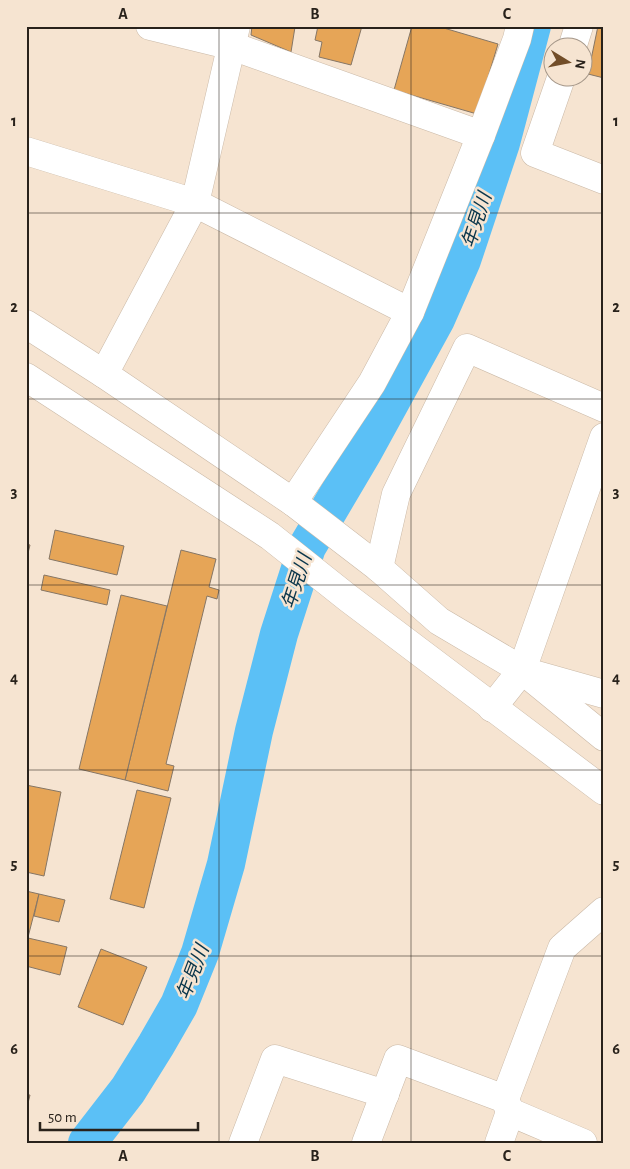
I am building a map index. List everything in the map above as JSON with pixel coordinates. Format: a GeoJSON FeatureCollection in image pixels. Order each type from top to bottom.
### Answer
{"type":"FeatureCollection","features":[{"type":"Feature","properties":{"kind":"street"},"geometry":{"type":"LineString","coordinates":[[150,26],[234,36],[482,136]]}},
{"type":"Feature","properties":{"kind":"street"},"geometry":{"type":"LineString","coordinates":[[293,502],[372,383],[410,312],[482,136],[520,26]]}},
{"type":"Feature","properties":{"kind":"street"},"geometry":{"type":"LineString","coordinates":[[575,38],[579,26]]}},
{"type":"Feature","properties":{"kind":"street"},"geometry":{"type":"LineString","coordinates":[[104,374],[196,203],[234,36]]}},
{"type":"Feature","properties":{"kind":"street"},"geometry":{"type":"LineString","coordinates":[[558,88],[535,153],[604,180]]}},
{"type":"Feature","properties":{"kind":"street"},"geometry":{"type":"LineString","coordinates":[[26,151],[196,203],[410,312]]}},
{"type":"Feature","properties":{"kind":"street"},"geometry":{"type":"LineString","coordinates":[[26,324],[104,374],[293,502],[375,566],[439,621],[522,670],[604,737]]}},
{"type":"Feature","properties":{"kind":"street"},"geometry":{"type":"LineString","coordinates":[[375,566],[396,494],[467,348],[604,408]]}},
{"type":"Feature","properties":{"kind":"street"},"geometry":{"type":"LineString","coordinates":[[26,377],[270,536],[492,708],[604,791]]}},
{"type":"Feature","properties":{"kind":"street"},"geometry":{"type":"LineString","coordinates":[[492,708],[522,670],[604,437]]}},
{"type":"Feature","properties":{"kind":"street"},"geometry":{"type":"LineString","coordinates":[[522,670],[604,694]]}},
{"type":"Feature","properties":{"kind":"street"},"geometry":{"type":"LineString","coordinates":[[499,1143],[507,1106],[562,948],[604,911]]}},
{"type":"Feature","properties":{"kind":"street"},"geometry":{"type":"LineString","coordinates":[[243,1143],[275,1058],[385,1094]]}},
{"type":"Feature","properties":{"kind":"street"},"geometry":{"type":"LineString","coordinates":[[366,1143],[398,1059],[507,1106],[583,1143]]}},
{"type":"Feature","properties":{"kind":"building"},"geometry":{"type":"Polygon","coordinates":[[[252,26],[295,27],[291,52],[251,35],[252,26]]]}},
{"type":"Feature","properties":{"kind":"building"},"geometry":{"type":"Polygon","coordinates":[[[318,26],[362,26],[351,65],[319,57],[322,42],[315,40],[318,26]]]}},
{"type":"Feature","properties":{"kind":"building"},"geometry":{"type":"Polygon","coordinates":[[[412,26],[437,26],[498,44],[477,114],[394,90],[412,26]]]}},
{"type":"Feature","properties":{"kind":"building"},"geometry":{"type":"Polygon","coordinates":[[[598,26],[604,26],[604,78],[592,75],[592,55],[598,26]]]}},
{"type":"Feature","properties":{"kind":"building"},"geometry":{"type":"Polygon","coordinates":[[[55,530],[124,546],[117,575],[49,559],[55,530]]]}},
{"type":"Feature","properties":{"kind":"building"},"geometry":{"type":"Polygon","coordinates":[[[26,544],[30,545],[26,561],[26,544]]]}},
{"type":"Feature","properties":{"kind":"building"},"geometry":{"type":"Polygon","coordinates":[[[181,550],[216,559],[209,587],[219,590],[217,599],[207,596],[166,764],[174,766],[168,791],[125,780],[181,550]]]}},
{"type":"Feature","properties":{"kind":"building"},"geometry":{"type":"Polygon","coordinates":[[[44,575],[110,590],[107,605],[41,590],[44,575]]]}},
{"type":"Feature","properties":{"kind":"building"},"geometry":{"type":"Polygon","coordinates":[[[121,595],[167,606],[125,780],[79,769],[121,595]]]}},
{"type":"Feature","properties":{"kind":"building"},"geometry":{"type":"Polygon","coordinates":[[[26,785],[61,792],[44,876],[26,872],[26,785]]]}},
{"type":"Feature","properties":{"kind":"building"},"geometry":{"type":"Polygon","coordinates":[[[137,790],[171,798],[144,908],[110,899],[137,790]]]}},
{"type":"Feature","properties":{"kind":"building"},"geometry":{"type":"Polygon","coordinates":[[[26,891],[39,894],[26,945],[26,891]]]}},
{"type":"Feature","properties":{"kind":"building"},"geometry":{"type":"Polygon","coordinates":[[[39,894],[65,900],[59,922],[34,916],[39,894]]]}},
{"type":"Feature","properties":{"kind":"building"},"geometry":{"type":"Polygon","coordinates":[[[28,938],[67,947],[60,975],[26,966],[28,938]]]}},
{"type":"Feature","properties":{"kind":"building"},"geometry":{"type":"Polygon","coordinates":[[[101,949],[147,967],[123,1025],[78,1007],[101,949]]]}},
{"type":"Feature","properties":{"kind":"building"},"geometry":{"type":"Polygon","coordinates":[[[26,1095],[30,1095],[26,1111],[26,1095]]]}},
{"type":"Feature","properties":{"kind":"waterway","name":"年見川"},"geometry":{"type":"LineString","coordinates":[[87,1143],[128,1090],[156,1045],[179,1005],[200,953],[226,864],[254,731],[279,634],[307,547],[363,452],[436,319],[462,260],[501,143],[532,26]]}}]}
